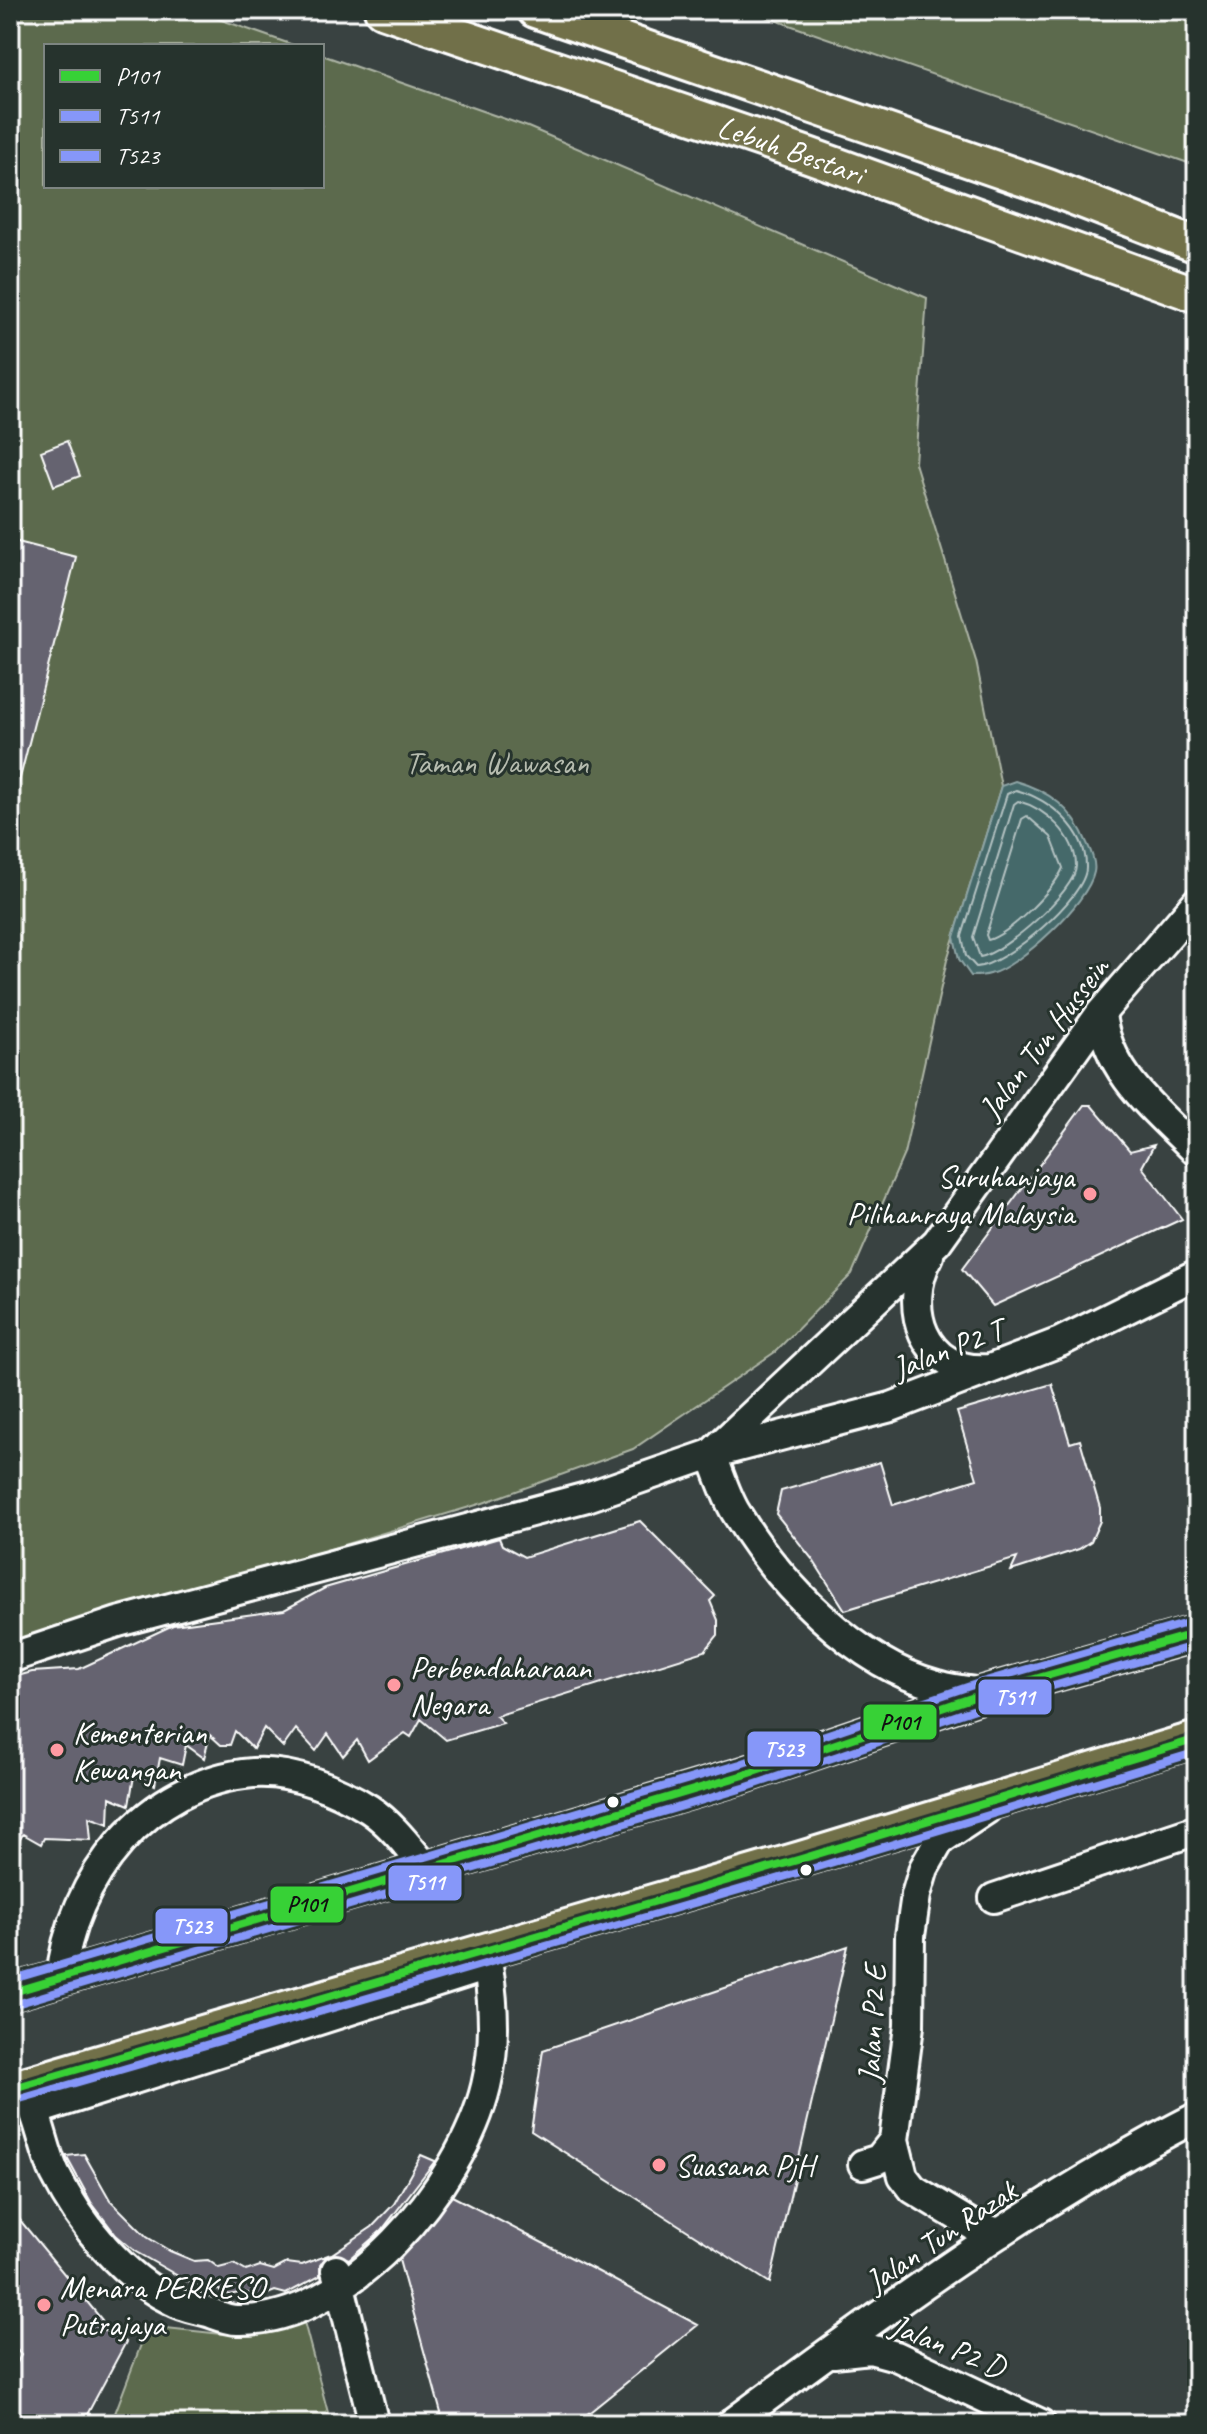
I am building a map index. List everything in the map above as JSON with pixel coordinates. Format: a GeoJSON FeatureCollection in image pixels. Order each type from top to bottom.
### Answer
{"type":"FeatureCollection","features":[{"type":"Feature","properties":{"kind":"main road","name":"Lebuh Bestari"},"geometry":{"type":"LineString","coordinates":[[382,10],[808,155],[1197,295]]}},
{"type":"Feature","properties":{"kind":"main road","name":"Lebuh Bestari"},"geometry":{"type":"LineString","coordinates":[[535,10],[1048,187],[1197,245]]}},
{"type":"Feature","properties":{"kind":"main road"},"geometry":{"type":"LineString","coordinates":[[10,1993],[744,1775],[986,1693],[1197,1633]]}},
{"type":"Feature","properties":{"kind":"main road"},"geometry":{"type":"LineString","coordinates":[[10,2089],[1005,1799],[1197,1739]]}},
{"type":"Feature","properties":{"kind":"street","name":"Jalan Tun Hussein"},"geometry":{"type":"LineString","coordinates":[[711,1454],[937,1242],[1101,1013],[1197,902]]}},
{"type":"Feature","properties":{"kind":"street"},"geometry":{"type":"LineString","coordinates":[[1101,1013],[1103,1035],[1118,1068],[1197,1152]]}},
{"type":"Feature","properties":{"kind":"street"},"geometry":{"type":"LineString","coordinates":[[937,1242],[918,1279],[914,1299],[925,1338],[956,1364],[975,1370],[994,1368]]}},
{"type":"Feature","properties":{"kind":"street","name":"Jalan P2 T"},"geometry":{"type":"LineString","coordinates":[[10,1658],[118,1622],[587,1497],[711,1454],[891,1407],[1060,1342],[1197,1274]]}},
{"type":"Feature","properties":{"kind":"street"},"geometry":{"type":"LineString","coordinates":[[711,1454],[735,1510],[797,1593],[817,1614],[878,1660],[903,1672],[936,1685],[986,1693]]}},
{"type":"Feature","properties":{"kind":"street"},"geometry":{"type":"LineString","coordinates":[[61,1979],[63,1957],[102,1864],[149,1813],[179,1794],[213,1781],[255,1772],[330,1789],[371,1810],[401,1838],[428,1870]]}},
{"type":"Feature","properties":{"kind":"street","name":"Jalan P2 E"},"geometry":{"type":"LineString","coordinates":[[1000,2233],[974,2226],[913,2189],[903,2176],[894,2140],[909,2026],[910,1936],[924,1868],[940,1840],[1005,1799]]}},
{"type":"Feature","properties":{"kind":"street"},"geometry":{"type":"LineString","coordinates":[[994,1898],[1197,1830]]}},
{"type":"Feature","properties":{"kind":"street"},"geometry":{"type":"LineString","coordinates":[[488,1966],[496,2023],[486,2087],[466,2145],[432,2199],[380,2255],[337,2275],[295,2311],[236,2320],[173,2301],[121,2265],[82,2220],[54,2172],[34,2111],[488,1966]]}},
{"type":"Feature","properties":{"kind":"street","name":"Jalan Tun Razak"},"geometry":{"type":"LineString","coordinates":[[731,2424],[1000,2233],[1156,2138],[1197,2117]]}},
{"type":"Feature","properties":{"kind":"street"},"geometry":{"type":"LineString","coordinates":[[863,2164],[879,2159],[894,2140]]}},
{"type":"Feature","properties":{"kind":"street"},"geometry":{"type":"LineString","coordinates":[[337,2275],[374,2424]]}},
{"type":"Feature","properties":{"kind":"street","name":"Jalan P2 D"},"geometry":{"type":"LineString","coordinates":[[826,2356],[845,2349],[870,2349],[896,2356],[1041,2424]]}},
{"type":"Feature","properties":{"kind":"green space","name":"Taman Wawasan"},"geometry":{"type":"Polygon","coordinates":[[[10,10],[193,10],[290,44],[44,44],[44,188],[324,188],[324,56],[528,127],[927,298],[915,463],[976,661],[1001,786],[947,960],[904,1154],[852,1274],[775,1352],[633,1449],[483,1503],[10,1645],[10,10]]]}},
{"type":"Feature","properties":{"kind":"green space"},"geometry":{"type":"Polygon","coordinates":[[[746,10],[1197,10],[1197,166],[746,10]]]}},
{"type":"Feature","properties":{"kind":"green space"},"geometry":{"type":"Polygon","coordinates":[[[303,2318],[331,2424],[111,2424],[148,2326],[222,2334],[303,2318]]]}},
{"type":"Feature","properties":{"kind":"water"},"geometry":{"type":"Polygon","coordinates":[[[1015,781],[1049,796],[1075,820],[1090,850],[1094,872],[1079,900],[1034,947],[1003,969],[988,975],[971,976],[959,959],[954,937],[1001,786],[1015,781]]]}},
{"type":"Feature","properties":{"kind":"building"},"geometry":{"type":"Polygon","coordinates":[[[67,441],[80,476],[54,486],[41,451],[67,441]]]}},
{"type":"Feature","properties":{"kind":"building"},"geometry":{"type":"Polygon","coordinates":[[[10,540],[76,557],[16,794],[10,794],[10,540]]]}},
{"type":"Feature","properties":{"kind":"building","name":"Suruhanjaya Pilihanraya Malaysia"},"geometry":{"type":"Polygon","coordinates":[[[1084,1105],[1091,1105],[1130,1151],[1154,1145],[1142,1167],[1182,1219],[993,1306],[962,1269],[1084,1105]]]}},
{"type":"Feature","properties":{"kind":"building"},"geometry":{"type":"Polygon","coordinates":[[[1052,1384],[1070,1443],[1080,1440],[1100,1508],[1100,1521],[1091,1541],[1079,1549],[1011,1571],[1017,1558],[845,1610],[813,1560],[776,1514],[781,1491],[880,1462],[893,1505],[977,1479],[957,1412],[1052,1384]]]}},
{"type":"Feature","properties":{"kind":"building"},"geometry":{"type":"Polygon","coordinates":[[[640,1521],[715,1596],[710,1601],[718,1620],[718,1635],[705,1651],[496,1716],[503,1723],[446,1740],[421,1719],[411,1737],[405,1733],[368,1760],[357,1740],[343,1756],[328,1734],[316,1751],[296,1729],[283,1747],[264,1728],[253,1749],[235,1731],[230,1745],[221,1745],[210,1735],[204,1758],[186,1745],[182,1765],[160,1758],[155,1785],[134,1776],[129,1805],[110,1797],[109,1824],[89,1817],[91,1840],[44,1838],[41,1844],[23,1834],[10,1856],[10,1678],[32,1672],[79,1669],[173,1625],[284,1610],[325,1588],[499,1538],[502,1545],[524,1557],[640,1521]]]}},
{"type":"Feature","properties":{"kind":"building"},"geometry":{"type":"Polygon","coordinates":[[[848,1946],[770,2283],[531,2131],[543,2050],[848,1946]]]}},
{"type":"Feature","properties":{"kind":"building"},"geometry":{"type":"Polygon","coordinates":[[[84,2154],[110,2200],[147,2237],[170,2251],[194,2261],[208,2260],[219,2268],[234,2264],[246,2271],[260,2266],[274,2270],[287,2263],[302,2265],[328,2255],[320,2265],[320,2276],[286,2294],[275,2291],[260,2297],[244,2292],[229,2295],[215,2288],[199,2288],[136,2252],[116,2235],[91,2202],[66,2156],[84,2154]]]}},
{"type":"Feature","properties":{"kind":"building"},"geometry":{"type":"Polygon","coordinates":[[[421,2155],[435,2161],[382,2230],[349,2259],[332,2254],[372,2227],[394,2204],[421,2155]]]}},
{"type":"Feature","properties":{"kind":"building"},"geometry":{"type":"Polygon","coordinates":[[[452,2196],[698,2325],[575,2424],[444,2424],[399,2260],[452,2196]]]}},
{"type":"Feature","properties":{"kind":"building","name":"Menara PERKESO Putrajaya"},"geometry":{"type":"Polygon","coordinates":[[[10,2208],[102,2320],[96,2326],[126,2342],[82,2424],[10,2424],[10,2376],[21,2355],[10,2341],[10,2208]]]}},
{"type":"Feature","properties":{"kind":"transit line","name":"T523"},"geometry":{"type":"LineString","coordinates":[[10,1980],[740,1764],[982,1682],[1194,1621]]}},
{"type":"Feature","properties":{"kind":"transit line","name":"P101"},"geometry":{"type":"LineString","coordinates":[[10,1993],[744,1775],[986,1693],[1197,1633]]}},
{"type":"Feature","properties":{"kind":"transit line","name":"T511"},"geometry":{"type":"LineString","coordinates":[[13,2005],[747,1787],[990,1704],[1197,1645]]}},
{"type":"Feature","properties":{"kind":"transit line","name":"P101"},"geometry":{"type":"LineString","coordinates":[[10,2089],[801,1859],[1197,1739]]}},
{"type":"Feature","properties":{"kind":"transit line","name":"T511"},"geometry":{"type":"LineString","coordinates":[[13,2101],[804,1871],[1197,1752]]}},
{"type":"Feature","properties":{"kind":"place","name":"Suruhanjaya Pilihanraya Malaysia"},"geometry":{"type":"Point","coordinates":[1090,1194]}},
{"type":"Feature","properties":{"kind":"place","name":"Perbendaharaan Negara"},"geometry":{"type":"Point","coordinates":[394,1685]}},
{"type":"Feature","properties":{"kind":"place","name":"Kementerian Kewangan"},"geometry":{"type":"Point","coordinates":[57,1750]}},
{"type":"Feature","properties":{"kind":"place","name":"Suasana PjH"},"geometry":{"type":"Point","coordinates":[659,2165]}},
{"type":"Feature","properties":{"kind":"place","name":"Menara PERKESO Putrajaya"},"geometry":{"type":"Point","coordinates":[44,2305]}}]}
